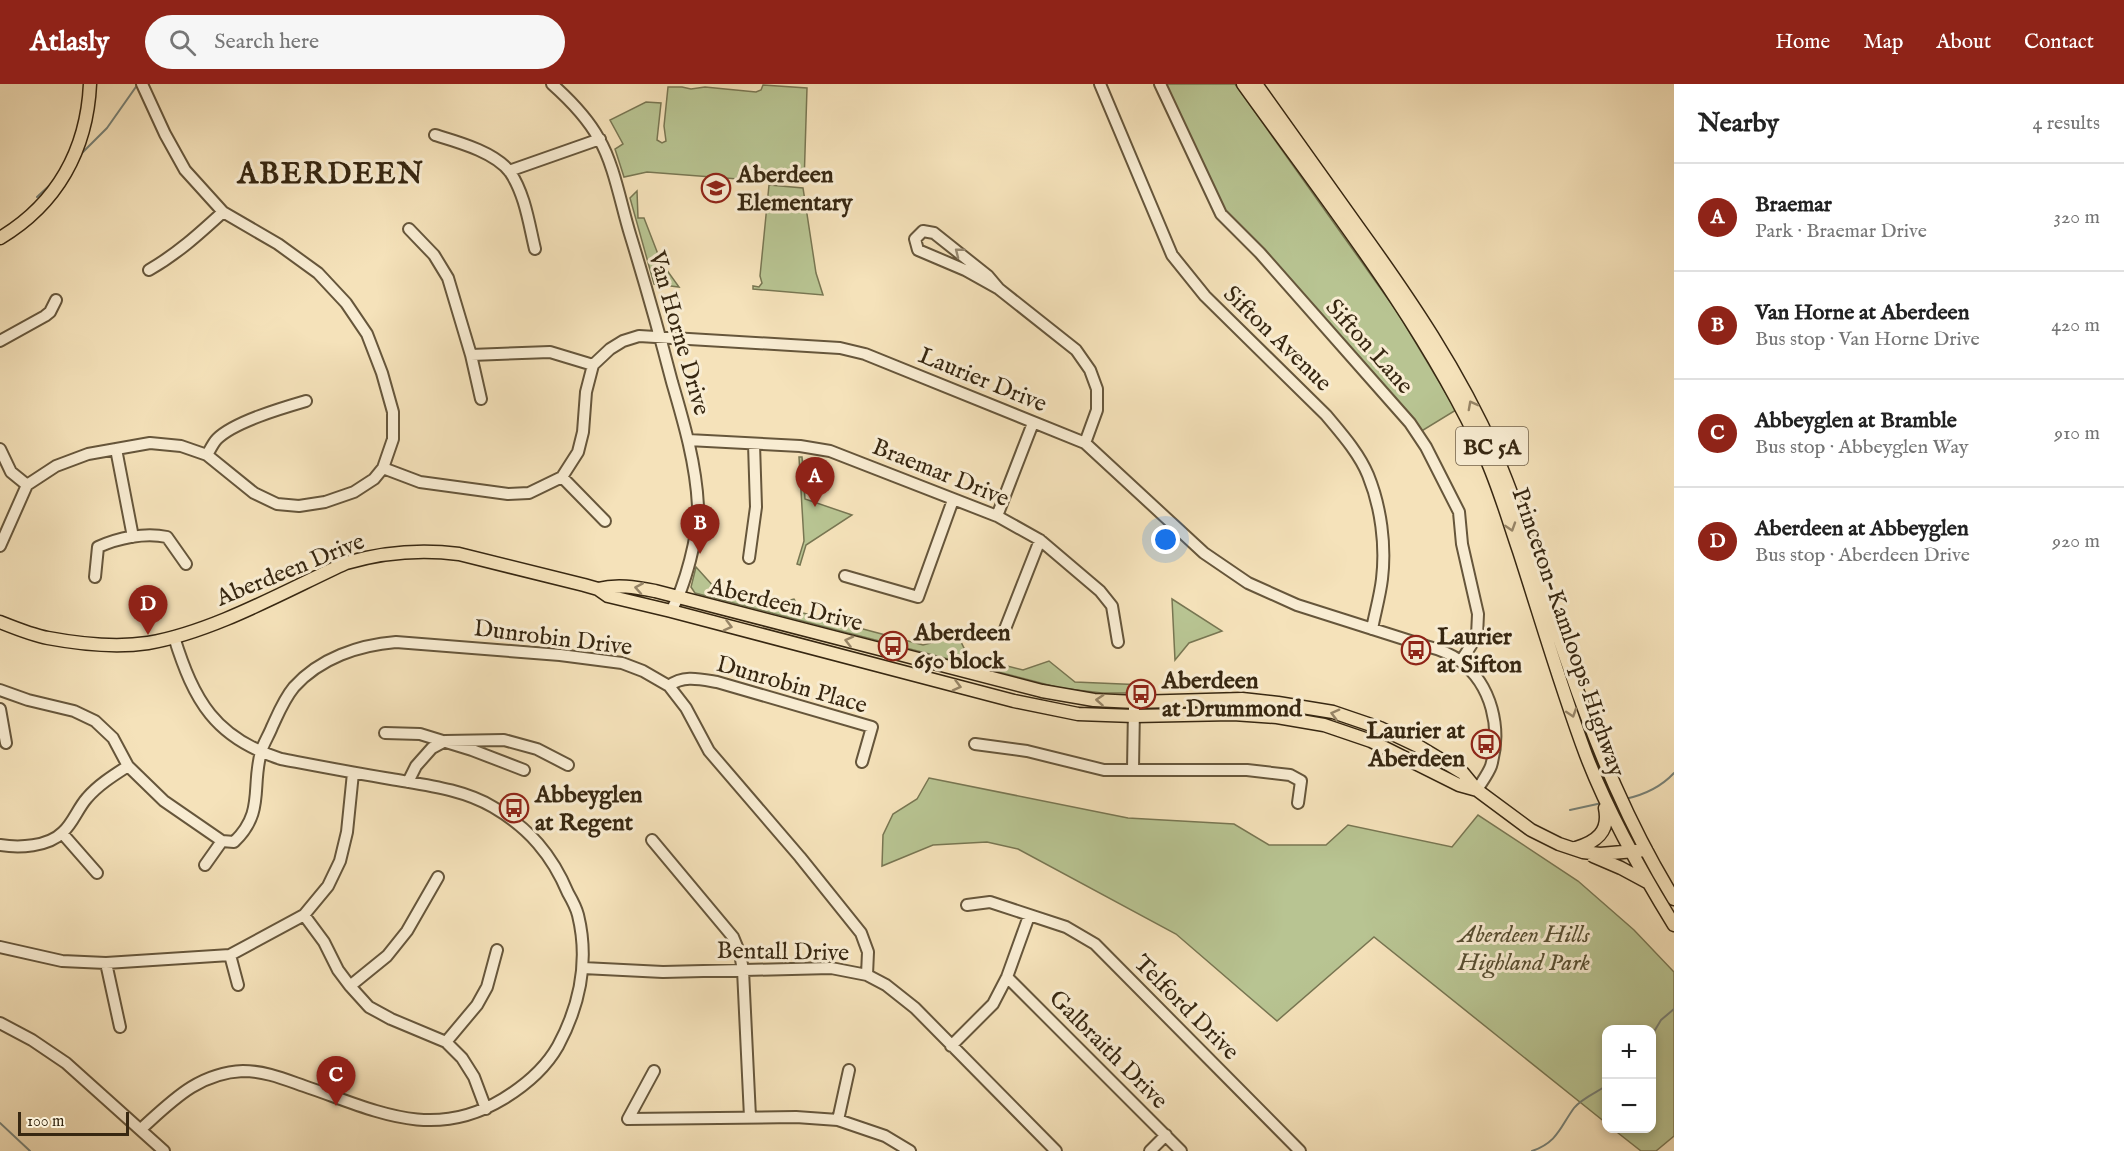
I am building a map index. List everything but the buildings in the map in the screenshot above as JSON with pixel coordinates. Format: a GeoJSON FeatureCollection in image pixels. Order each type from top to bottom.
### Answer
{"type":"FeatureCollection","features":[{"type":"Feature","properties":{"kind":"main road"},"geometry":{"type":"LineString","coordinates":[[0,238],[15,229],[43,205],[67,171],[78,149],[87,116],[90,84]]}},
{"type":"Feature","properties":{"kind":"main road","name":"Princeton-Kamloops Highway"},"geometry":{"type":"LineString","coordinates":[[1243,84],[1402,307],[1446,378],[1498,489],[1586,755],[1631,853],[1674,925]]}},
{"type":"Feature","properties":{"kind":"main road","name":"Princeton-Kamloops Highway"},"geometry":{"type":"LineString","coordinates":[[1256,84],[1406,294],[1455,371],[1479,419],[1525,530],[1569,667],[1616,791],[1674,899]]}},
{"type":"Feature","properties":{"kind":"main road","name":"Aberdeen Drive"},"geometry":{"type":"LineString","coordinates":[[0,622],[46,638],[107,645],[145,643],[201,629],[346,563],[404,551],[459,554],[598,589],[608,596],[1014,701],[1078,714],[1134,716],[1233,714],[1277,717],[1324,725],[1371,741],[1459,785],[1477,790]]}},
{"type":"Feature","properties":{"kind":"main road","name":"Aberdeen Drive"},"geometry":{"type":"LineString","coordinates":[[598,589],[611,586],[633,587],[1042,691],[1094,700],[1135,702],[1242,699],[1333,712],[1380,728],[1418,746],[1463,773],[1477,790],[1546,838],[1578,850],[1631,853],[1646,850]]}},
{"type":"Feature","properties":{"kind":"main road"},"geometry":{"type":"LineString","coordinates":[[1578,850],[1602,834],[1606,825],[1607,816],[1602,793]]}},
{"type":"Feature","properties":{"kind":"main road"},"geometry":{"type":"LineString","coordinates":[[1578,850],[1648,882]]}},
{"type":"Feature","properties":{"kind":"street"},"geometry":{"type":"LineString","coordinates":[[0,546],[27,484],[56,466],[88,454],[150,443],[182,446],[207,455],[254,493],[278,504],[299,506],[325,502],[354,492],[374,479],[384,468],[393,439],[393,412],[382,373],[367,334],[346,303],[318,273],[278,244],[223,212],[186,170],[165,134],[142,84]]}},
{"type":"Feature","properties":{"kind":"street","name":"Van Horne Drive"},"geometry":{"type":"LineString","coordinates":[[552,84],[574,104],[600,139],[617,187],[688,440],[696,477],[698,509],[696,535],[679,598],[671,611]]}},
{"type":"Feature","properties":{"kind":"street","name":"Sifton Avenue"},"geometry":{"type":"LineString","coordinates":[[1100,84],[1172,255],[1205,296],[1326,415],[1342,433],[1367,474],[1377,506],[1383,552],[1382,582],[1372,629]]}},
{"type":"Feature","properties":{"kind":"street","name":"Sifton Lane"},"geometry":{"type":"LineString","coordinates":[[1160,84],[1221,214],[1260,253],[1410,423],[1426,447],[1459,512],[1462,543],[1478,614],[1477,636],[1461,661]]}},
{"type":"Feature","properties":{"kind":"street"},"geometry":{"type":"LineString","coordinates":[[435,135],[469,144],[509,171],[519,190],[535,249]]}},
{"type":"Feature","properties":{"kind":"street"},"geometry":{"type":"LineString","coordinates":[[509,171],[600,139]]}},
{"type":"Feature","properties":{"kind":"street"},"geometry":{"type":"LineString","coordinates":[[149,270],[188,244],[223,212]]}},
{"type":"Feature","properties":{"kind":"street"},"geometry":{"type":"LineString","coordinates":[[409,229],[434,255],[448,278],[471,355],[481,399]]}},
{"type":"Feature","properties":{"kind":"street"},"geometry":{"type":"LineString","coordinates":[[999,289],[988,276],[934,233],[923,231],[918,234],[915,239],[918,250],[965,270],[999,289],[1076,350],[1090,370],[1097,389],[1097,410],[1084,443]]}},
{"type":"Feature","properties":{"kind":"street"},"geometry":{"type":"LineString","coordinates":[[0,341],[45,316],[50,312],[56,300]]}},
{"type":"Feature","properties":{"kind":"street","name":"Laurier Drive"},"geometry":{"type":"LineString","coordinates":[[593,365],[610,349],[623,341],[639,336],[840,348],[865,354],[1084,443],[1204,553],[1248,583],[1297,605],[1442,651],[1461,661],[1479,682],[1491,704],[1497,735],[1490,768],[1477,790]]}},
{"type":"Feature","properties":{"kind":"street"},"geometry":{"type":"LineString","coordinates":[[384,468],[420,482],[508,494],[529,493],[562,477],[578,452],[583,432],[586,392],[593,365],[550,352],[471,355]]}},
{"type":"Feature","properties":{"kind":"street"},"geometry":{"type":"LineString","coordinates":[[207,455],[216,440],[228,430],[306,401]]}},
{"type":"Feature","properties":{"kind":"street"},"geometry":{"type":"LineString","coordinates":[[997,516],[1033,423]]}},
{"type":"Feature","properties":{"kind":"street","name":"Braemar Drive"},"geometry":{"type":"LineString","coordinates":[[688,440],[800,446],[830,451],[997,516],[1040,540],[1100,591],[1112,606],[1118,642]]}},
{"type":"Feature","properties":{"kind":"street"},"geometry":{"type":"LineString","coordinates":[[749,558],[756,507],[754,444]]}},
{"type":"Feature","properties":{"kind":"street"},"geometry":{"type":"LineString","coordinates":[[0,449],[11,472],[27,484]]}},
{"type":"Feature","properties":{"kind":"street"},"geometry":{"type":"LineString","coordinates":[[116,449],[133,537]]}},
{"type":"Feature","properties":{"kind":"street"},"geometry":{"type":"LineString","coordinates":[[562,477],[605,521]]}},
{"type":"Feature","properties":{"kind":"street"},"geometry":{"type":"LineString","coordinates":[[845,576],[918,597],[953,500]]}},
{"type":"Feature","properties":{"kind":"street"},"geometry":{"type":"LineString","coordinates":[[95,577],[98,547],[111,541],[133,537],[158,535],[167,537],[186,564]]}},
{"type":"Feature","properties":{"kind":"street"},"geometry":{"type":"LineString","coordinates":[[1005,629],[1040,540]]}},
{"type":"Feature","properties":{"kind":"street"},"geometry":{"type":"LineString","coordinates":[[141,1129],[185,1090],[212,1076],[243,1071],[272,1074],[388,1115],[418,1121],[453,1119],[486,1109],[536,1076],[552,1056],[577,1001],[583,968],[583,943],[577,912],[558,868],[537,840],[510,817],[486,802],[454,791],[281,759],[243,744],[218,724],[200,701],[185,673],[174,637]]}},
{"type":"Feature","properties":{"kind":"street","name":"Dunrobin Drive"},"geometry":{"type":"LineString","coordinates":[[205,865],[222,841],[234,842],[246,831],[254,813],[261,753],[282,706],[294,687],[316,668],[344,652],[371,644],[396,642],[560,655],[611,662],[643,670],[669,686],[686,708],[709,751],[800,857],[861,933],[868,952],[867,975]]}},
{"type":"Feature","properties":{"kind":"street","name":"Dunrobin Place"},"geometry":{"type":"LineString","coordinates":[[669,686],[677,680],[698,679],[717,682],[872,727],[862,762]]}},
{"type":"Feature","properties":{"kind":"street"},"geometry":{"type":"LineString","coordinates":[[0,690],[28,700],[74,711],[95,721],[113,738],[128,766],[164,801],[222,841]]}},
{"type":"Feature","properties":{"kind":"street"},"geometry":{"type":"LineString","coordinates":[[1133,769],[1135,702]]}},
{"type":"Feature","properties":{"kind":"street"},"geometry":{"type":"LineString","coordinates":[[0,710],[6,743]]}},
{"type":"Feature","properties":{"kind":"street"},"geometry":{"type":"LineString","coordinates":[[385,733],[420,734],[524,770]]}},
{"type":"Feature","properties":{"kind":"street"},"geometry":{"type":"LineString","coordinates":[[408,782],[416,766],[432,748],[445,741],[504,740],[537,749],[568,765]]}},
{"type":"Feature","properties":{"kind":"street"},"geometry":{"type":"LineString","coordinates":[[975,744],[1027,751],[1104,770],[1247,770],[1290,775],[1301,781],[1298,803]]}},
{"type":"Feature","properties":{"kind":"street"},"geometry":{"type":"LineString","coordinates":[[0,845],[17,848],[39,844],[62,833],[88,797],[106,780],[128,766]]}},
{"type":"Feature","properties":{"kind":"street"},"geometry":{"type":"LineString","coordinates":[[0,947],[62,961],[106,963],[230,955],[304,915],[328,886],[340,861],[348,832],[353,773]]}},
{"type":"Feature","properties":{"kind":"street"},"geometry":{"type":"LineString","coordinates":[[62,833],[97,873]]}},
{"type":"Feature","properties":{"kind":"street"},"geometry":{"type":"LineString","coordinates":[[652,840],[733,937],[740,954],[743,970],[750,1118]]}},
{"type":"Feature","properties":{"kind":"street"},"geometry":{"type":"LineString","coordinates":[[350,986],[387,956],[438,877]]}},
{"type":"Feature","properties":{"kind":"street","name":"Telford Drive"},"geometry":{"type":"LineString","coordinates":[[967,905],[990,902],[1066,927],[1095,944],[1300,1151]]}},
{"type":"Feature","properties":{"kind":"street"},"geometry":{"type":"LineString","coordinates":[[304,915],[324,942],[338,970],[369,1006],[387,1017],[446,1042],[462,1058],[474,1077],[486,1109]]}},
{"type":"Feature","properties":{"kind":"street"},"geometry":{"type":"LineString","coordinates":[[951,1046],[993,1004],[1007,977],[1029,916]]}},
{"type":"Feature","properties":{"kind":"street"},"geometry":{"type":"LineString","coordinates":[[446,1042],[477,1005],[487,987],[497,950]]}},
{"type":"Feature","properties":{"kind":"street"},"geometry":{"type":"LineString","coordinates":[[230,955],[238,985]]}},
{"type":"Feature","properties":{"kind":"street"},"geometry":{"type":"LineString","coordinates":[[106,963],[120,1027]]}},
{"type":"Feature","properties":{"kind":"street","name":"Bentall Drive"},"geometry":{"type":"LineString","coordinates":[[583,968],[663,972],[831,968],[867,975],[886,985],[915,1008],[1056,1151]]}},
{"type":"Feature","properties":{"kind":"street","name":"Galbraith Drive"},"geometry":{"type":"LineString","coordinates":[[1007,977],[1181,1151]]}},
{"type":"Feature","properties":{"kind":"street"},"geometry":{"type":"LineString","coordinates":[[0,1023],[32,1040],[66,1063],[164,1151]]}},
{"type":"Feature","properties":{"kind":"street"},"geometry":{"type":"LineString","coordinates":[[838,1120],[849,1070]]}},
{"type":"Feature","properties":{"kind":"street"},"geometry":{"type":"LineString","coordinates":[[654,1071],[628,1119],[796,1117],[838,1120],[885,1136],[910,1151]]}},
{"type":"Feature","properties":{"kind":"street"},"geometry":{"type":"LineString","coordinates":[[1150,1151],[1166,1135]]}},
{"type":"Feature","properties":{"kind":"green space"},"geometry":{"type":"Polygon","coordinates":[[[1163,84],[1235,84],[1398,313],[1456,410],[1420,432],[1223,209],[1163,84]]]}},
{"type":"Feature","properties":{"kind":"green space"},"geometry":{"type":"Polygon","coordinates":[[[763,85],[807,88],[804,184],[647,172],[624,177],[615,149],[623,144],[610,120],[646,102],[661,103],[657,140],[662,143],[666,141],[664,126],[668,87],[691,89],[705,87],[756,92],[761,90],[763,85]]]}},
{"type":"Feature","properties":{"kind":"green space"},"geometry":{"type":"Polygon","coordinates":[[[769,185],[803,188],[816,273],[823,295],[753,289],[753,286],[759,287],[762,283],[760,276],[769,185]]]}},
{"type":"Feature","properties":{"kind":"green space"},"geometry":{"type":"Polygon","coordinates":[[[637,191],[638,218],[644,218],[661,262],[679,287],[654,284],[630,198],[637,191]]]}},
{"type":"Feature","properties":{"kind":"green space"},"geometry":{"type":"Polygon","coordinates":[[[799,457],[802,457],[805,499],[852,515],[806,545],[800,565],[797,564],[804,541],[799,457]]]}},
{"type":"Feature","properties":{"kind":"green space"},"geometry":{"type":"Polygon","coordinates":[[[696,567],[715,588],[773,604],[794,599],[803,613],[923,645],[958,636],[968,656],[1023,670],[1049,661],[1075,682],[1145,685],[1145,693],[1102,693],[1060,688],[695,593],[691,587],[696,567]]]}},
{"type":"Feature","properties":{"kind":"green space"},"geometry":{"type":"Polygon","coordinates":[[[1172,599],[1222,631],[1189,643],[1175,660],[1172,599]]]}},
{"type":"Feature","properties":{"kind":"green space","name":"Aberdeen Hills Highland Park"},"geometry":{"type":"Polygon","coordinates":[[[929,778],[1128,818],[1234,824],[1269,845],[1326,845],[1348,825],[1452,847],[1478,815],[1578,881],[1634,930],[1674,972],[1674,1136],[1656,1151],[1641,1151],[1618,1133],[1656,1133],[1656,1025],[1602,1025],[1602,1120],[1374,937],[1277,1021],[1176,934],[1018,849],[987,842],[933,845],[882,866],[883,835],[893,814],[917,799],[929,778]]]}},
{"type":"Feature","properties":{"kind":"waterway"},"geometry":{"type":"LineString","coordinates":[[80,155],[107,128],[138,84]]}},
{"type":"Feature","properties":{"kind":"waterway"},"geometry":{"type":"LineString","coordinates":[[37,197],[52,183]]}},
{"type":"Feature","properties":{"kind":"waterway"},"geometry":{"type":"LineString","coordinates":[[1625,799],[1652,790],[1674,773]]}},
{"type":"Feature","properties":{"kind":"waterway"},"geometry":{"type":"LineString","coordinates":[[1570,810],[1602,803]]}},
{"type":"Feature","properties":{"kind":"waterway"},"geometry":{"type":"LineString","coordinates":[[1656,1028],[1661,1020],[1674,1009]]}},
{"type":"Feature","properties":{"kind":"waterway"},"geometry":{"type":"LineString","coordinates":[[1532,1151],[1548,1143],[1558,1133],[1577,1105],[1602,1088]]}},
{"type":"Feature","properties":{"kind":"waterway"},"geometry":{"type":"LineString","coordinates":[[0,1123],[30,1151]]}},
{"type":"Feature","properties":{"kind":"place","name":"Aberdeen Elementary"},"geometry":{"type":"Point","coordinates":[716,188]}},
{"type":"Feature","properties":{"kind":"place","name":"Braemar"},"geometry":{"type":"Point","coordinates":[815,507]}},
{"type":"Feature","properties":{"kind":"place","name":"Van Horne at Aberdeen"},"geometry":{"type":"Point","coordinates":[700,554]}},
{"type":"Feature","properties":{"kind":"place","name":"Aberdeen at Abbeyglen"},"geometry":{"type":"Point","coordinates":[148,635]}},
{"type":"Feature","properties":{"kind":"place","name":"Aberdeen 650 block"},"geometry":{"type":"Point","coordinates":[893,646]}},
{"type":"Feature","properties":{"kind":"place","name":"Laurier at Sifton"},"geometry":{"type":"Point","coordinates":[1416,650]}},
{"type":"Feature","properties":{"kind":"place","name":"Aberdeen at Drummond"},"geometry":{"type":"Point","coordinates":[1141,694]}},
{"type":"Feature","properties":{"kind":"place","name":"Laurier at Aberdeen"},"geometry":{"type":"Point","coordinates":[1486,744]}},
{"type":"Feature","properties":{"kind":"place","name":"Abbeyglen at Regent"},"geometry":{"type":"Point","coordinates":[514,808]}},
{"type":"Feature","properties":{"kind":"place","name":"Abbeyglen at Bramble"},"geometry":{"type":"Point","coordinates":[336,1106]}},
{"type":"Feature","properties":{"kind":"district","name":"ABERDEEN"},"geometry":{"type":"Point","coordinates":[331,173]}}]}
